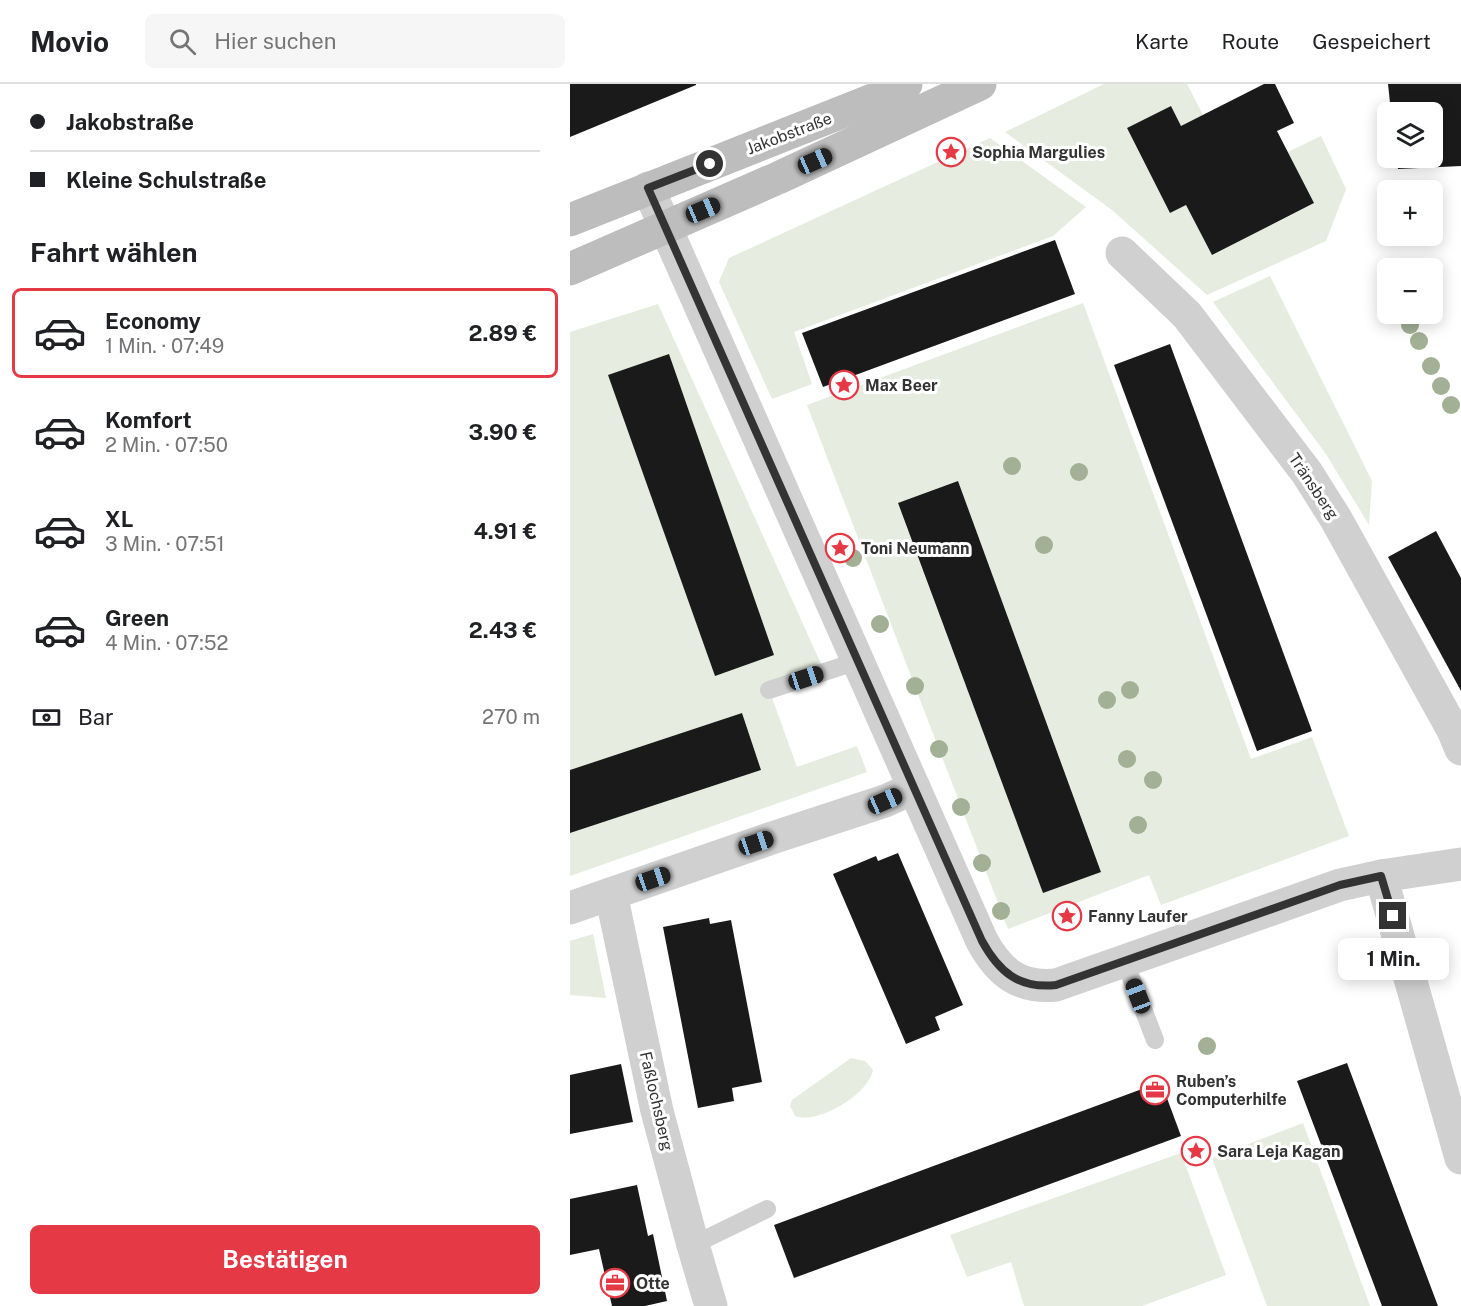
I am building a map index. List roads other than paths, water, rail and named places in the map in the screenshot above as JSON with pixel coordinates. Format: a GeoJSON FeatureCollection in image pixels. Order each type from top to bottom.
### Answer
{"type":"FeatureCollection","features":[{"type":"Feature","properties":{"kind":"street"},"geometry":{"type":"LineString","coordinates":[[876,104],[906,84]]}},
{"type":"Feature","properties":{"kind":"street"},"geometry":{"type":"LineString","coordinates":[[876,104],[980,84]]}},
{"type":"Feature","properties":{"kind":"street","name":"Jakobstraße"},"geometry":{"type":"LineString","coordinates":[[570,220],[648,188],[876,104]]}},
{"type":"Feature","properties":{"kind":"street","name":"Jakobstraße"},"geometry":{"type":"LineString","coordinates":[[570,269],[665,227],[876,104]]}},
{"type":"Feature","properties":{"kind":"street"},"geometry":{"type":"LineString","coordinates":[[648,188],[982,941],[1007,974],[1020,982],[1046,986],[1066,982],[1340,885],[1381,876],[1461,864]]}},
{"type":"Feature","properties":{"kind":"street","name":"Tränsberg"},"geometry":{"type":"LineString","coordinates":[[1122,253],[1187,315],[1307,473],[1336,519],[1461,749]]}},
{"type":"Feature","properties":{"kind":"street"},"geometry":{"type":"LineString","coordinates":[[570,908],[885,801],[914,788]]}},
{"type":"Feature","properties":{"kind":"street"},"geometry":{"type":"LineString","coordinates":[[1381,876],[1461,1158]]}},
{"type":"Feature","properties":{"kind":"street","name":"Faßlochsberg"},"geometry":{"type":"LineString","coordinates":[[612,894],[657,1111],[711,1306]]}},
{"type":"Feature","properties":{"kind":"lane"},"geometry":{"type":"LineString","coordinates":[[769,690],[858,661]]}},
{"type":"Feature","properties":{"kind":"lane"},"geometry":{"type":"LineString","coordinates":[[1125,962],[1155,1040]]}},
{"type":"Feature","properties":{"kind":"lane"},"geometry":{"type":"LineString","coordinates":[[693,1245],[767,1209]]}},
{"type":"Feature","properties":{"kind":"place","name":"Sophia Margulies"},"geometry":{"type":"Point","coordinates":[951,152]}},
{"type":"Feature","properties":{"kind":"place","name":"Max Beer"},"geometry":{"type":"Point","coordinates":[844,385]}},
{"type":"Feature","properties":{"kind":"place","name":"Toni Neumann"},"geometry":{"type":"Point","coordinates":[840,548]}},
{"type":"Feature","properties":{"kind":"place","name":"Fanny Laufer"},"geometry":{"type":"Point","coordinates":[1067,916]}},
{"type":"Feature","properties":{"kind":"place","name":"Ruben’s Computerhilfe"},"geometry":{"type":"Point","coordinates":[1155,1090]}},
{"type":"Feature","properties":{"kind":"place","name":"Sara Leja Kagan"},"geometry":{"type":"Point","coordinates":[1196,1151]}},
{"type":"Feature","properties":{"kind":"place","name":"Otte"},"geometry":{"type":"Point","coordinates":[615,1283]}}]}
